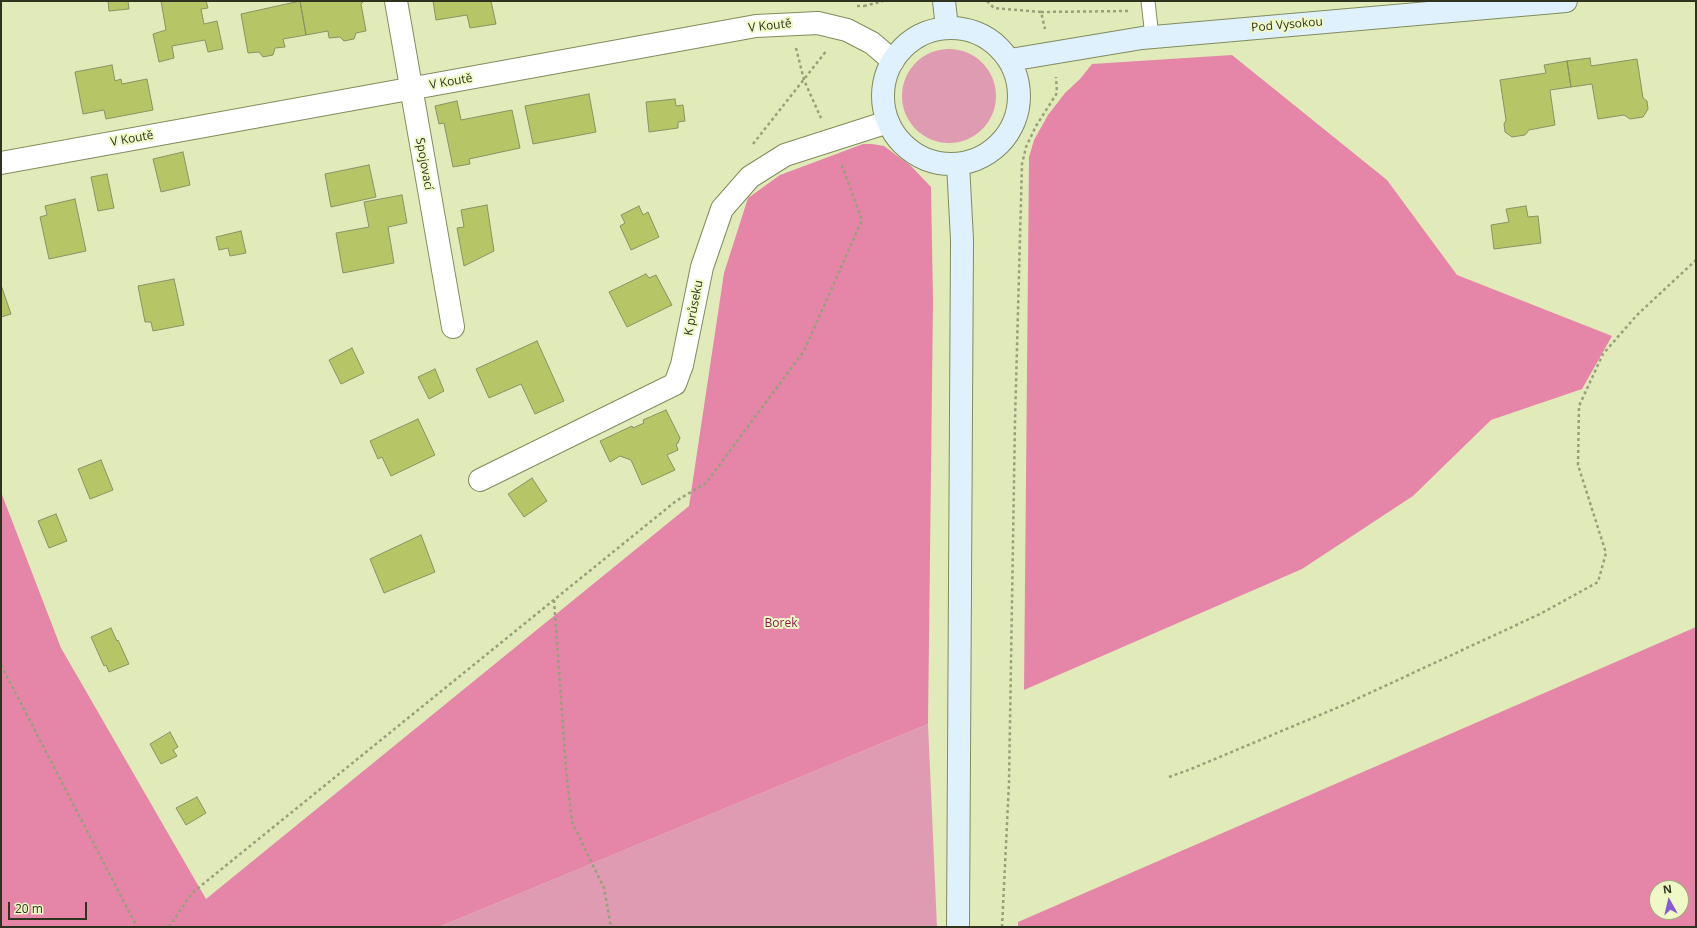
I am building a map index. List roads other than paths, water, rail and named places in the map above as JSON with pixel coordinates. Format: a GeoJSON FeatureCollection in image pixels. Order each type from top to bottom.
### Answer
{"type":"FeatureCollection","features":[{"type":"Feature","properties":{"kind":"main road"},"geometry":{"type":"LineString","coordinates":[[944,1],[947,28]]}},
{"type":"Feature","properties":{"kind":"main road","name":"Pod Vysokou"},"geometry":{"type":"LineString","coordinates":[[1010,60],[1152,37],[1566,1]]}},
{"type":"Feature","properties":{"kind":"main road"},"geometry":{"type":"LineString","coordinates":[[947,28],[962,29],[976,32],[995,44],[1010,60],[1016,74],[1019,89],[1019,104],[1009,133],[999,145],[987,154],[958,164],[944,164],[929,161],[916,155],[904,146],[895,135],[888,122],[884,107],[883,91],[886,75],[893,61],[910,42],[921,35],[947,28]]}},
{"type":"Feature","properties":{"kind":"main road"},"geometry":{"type":"LineString","coordinates":[[958,164],[962,240],[958,927]]}},
{"type":"Feature","properties":{"kind":"street","name":"Spojovací"},"geometry":{"type":"LineString","coordinates":[[396,1],[454,327]]}},
{"type":"Feature","properties":{"kind":"street","name":"V Koutě"},"geometry":{"type":"LineString","coordinates":[[1,163],[756,26],[818,23],[843,29],[872,43],[893,61]]}},
{"type":"Feature","properties":{"kind":"street","name":"K průseku"},"geometry":{"type":"LineString","coordinates":[[480,480],[675,384],[682,365],[702,267],[722,209],[750,177],[785,155],[888,122]]}},
{"type":"Feature","properties":{"kind":"lane"},"geometry":{"type":"LineString","coordinates":[[1148,6],[1152,37]]}},
{"type":"Feature","properties":{"kind":"park label","name":"Borek"},"geometry":{"type":"Point","coordinates":[781,624]}}]}
